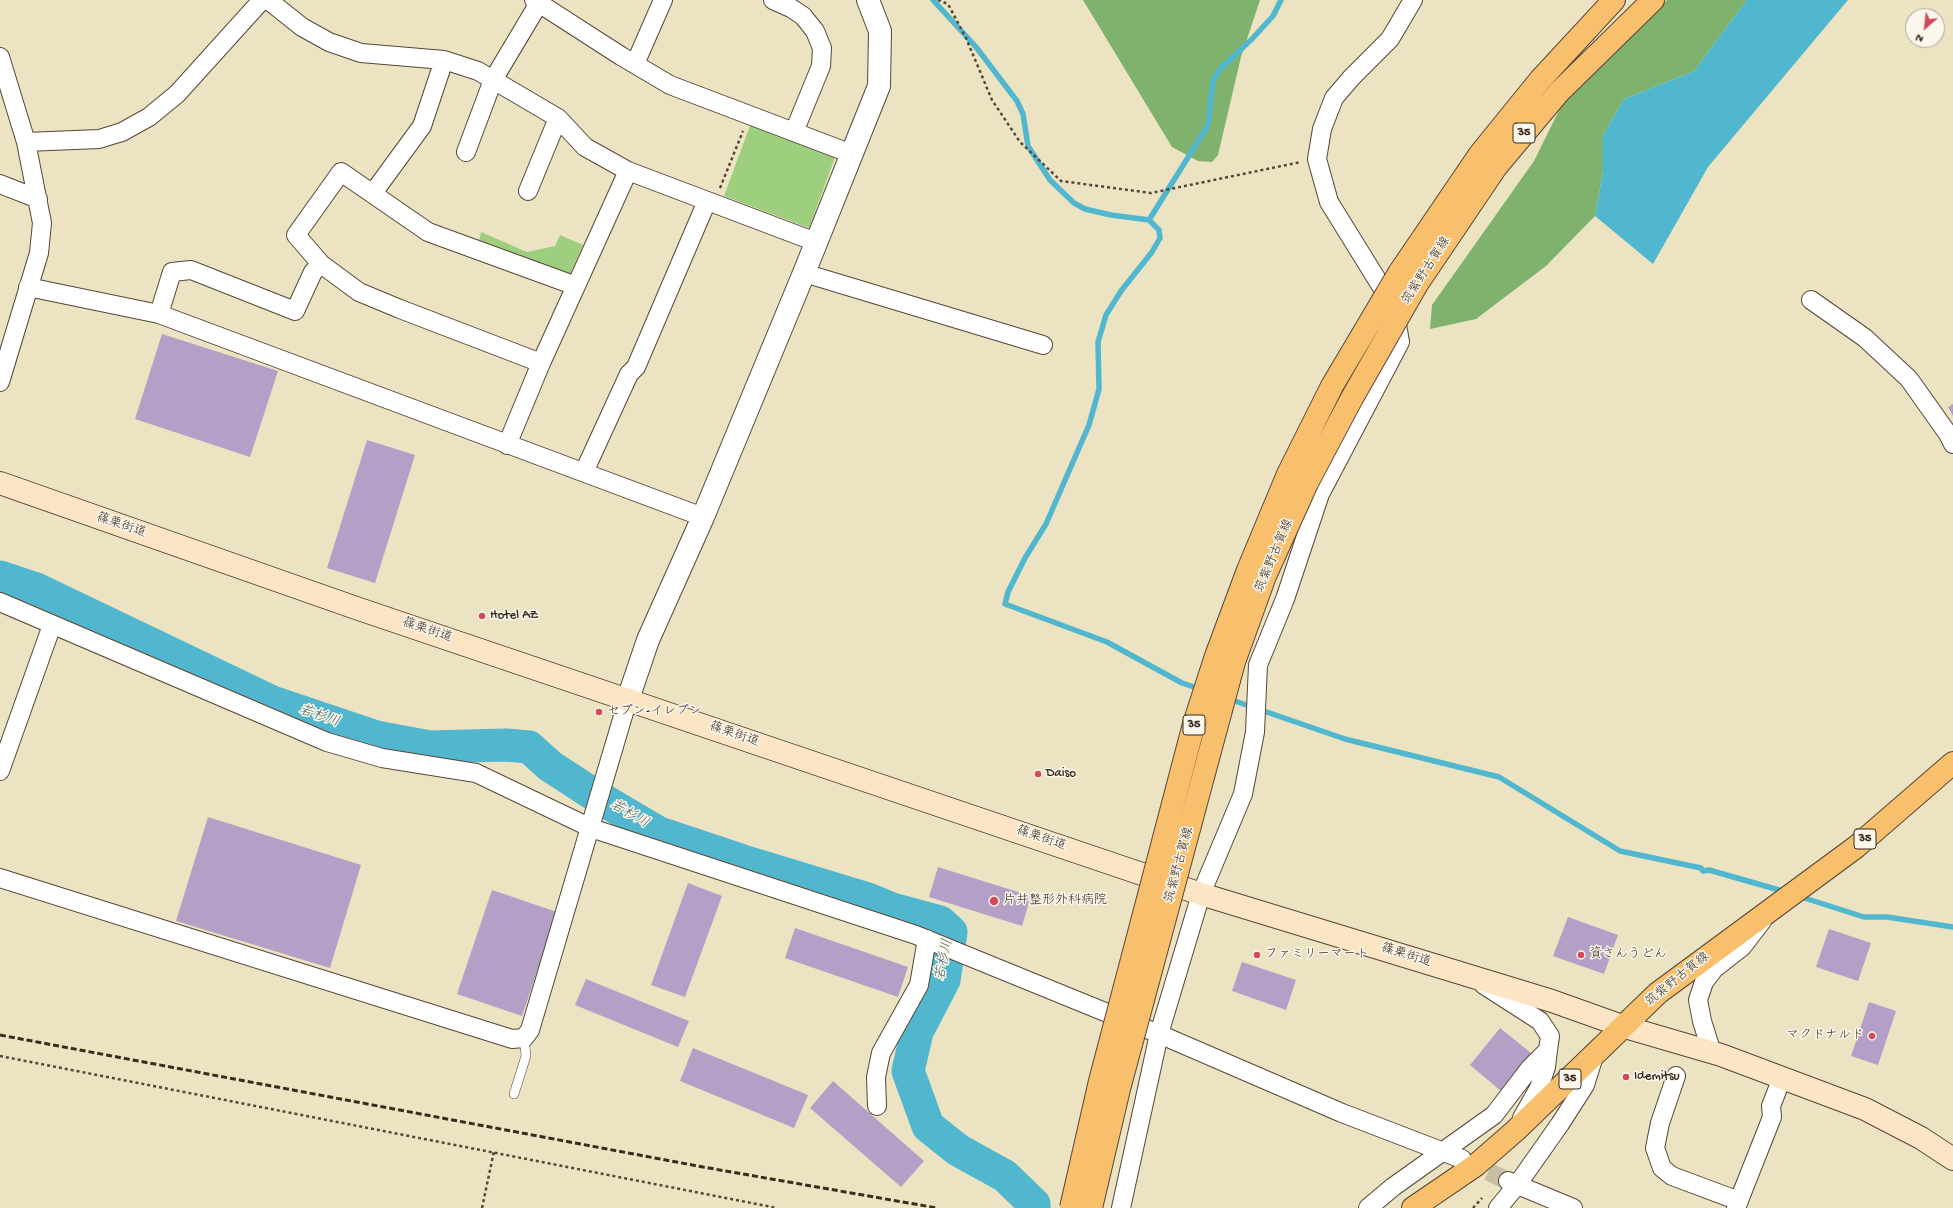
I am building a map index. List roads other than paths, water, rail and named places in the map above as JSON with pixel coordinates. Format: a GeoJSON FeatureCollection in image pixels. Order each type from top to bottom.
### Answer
{"type":"FeatureCollection","features":[{"type":"Feature","properties":{"kind":"main road","name":"筑紫野古賀線"},"geometry":{"type":"LineString","coordinates":[[1091,1208],[1119,1089],[1237,655],[1266,576],[1307,483],[1352,398],[1408,278],[1480,154],[1540,80],[1614,0]]}},
{"type":"Feature","properties":{"kind":"main road","name":"筑紫野古賀線"},"geometry":{"type":"LineString","coordinates":[[1071,1208],[1116,1021],[1194,724],[1216,656],[1248,570],[1288,474],[1332,386],[1408,278],[1496,167],[1559,92],[1653,0]]}},
{"type":"Feature","properties":{"kind":"main road","name":"篠栗街道"},"geometry":{"type":"LineString","coordinates":[[0,484],[356,608],[628,698],[1201,894],[1552,1001],[1625,1027],[1712,1053],[1865,1108],[1921,1138],[1953,1159]]}},
{"type":"Feature","properties":{"kind":"main road","name":"筑紫野古賀線"},"geometry":{"type":"LineString","coordinates":[[1413,1208],[1476,1165],[1515,1131],[1625,1027],[1658,993],[1856,847],[1953,763]]}},
{"type":"Feature","properties":{"kind":"street"},"geometry":{"type":"LineString","coordinates":[[26,142],[99,139],[122,132],[149,117],[177,94],[262,0]]}},
{"type":"Feature","properties":{"kind":"street"},"geometry":{"type":"LineString","coordinates":[[268,0],[302,27],[329,42],[361,53],[444,60],[478,71],[558,118],[585,148],[628,171],[816,242]]}},
{"type":"Feature","properties":{"kind":"street"},"geometry":{"type":"LineString","coordinates":[[634,64],[663,0]]}},
{"type":"Feature","properties":{"kind":"street"},"geometry":{"type":"LineString","coordinates":[[773,0],[791,8],[803,16],[815,31],[822,48],[821,66],[794,132]]}},
{"type":"Feature","properties":{"kind":"street"},"geometry":{"type":"LineString","coordinates":[[0,878],[512,1039],[524,1038],[530,1030],[591,828],[628,698],[648,640],[703,517],[804,273],[879,86],[880,31],[868,0]]}},
{"type":"Feature","properties":{"kind":"street"},"geometry":{"type":"LineString","coordinates":[[1121,1208],[1159,1034],[1201,894],[1243,794],[1255,732],[1258,665],[1285,599],[1320,494],[1400,342],[1394,307],[1328,202],[1317,159],[1322,129],[1334,98],[1352,77],[1390,39],[1413,0]]}},
{"type":"Feature","properties":{"kind":"street"},"geometry":{"type":"LineString","coordinates":[[466,152],[493,80],[537,1],[634,64],[670,84],[852,154]]}},
{"type":"Feature","properties":{"kind":"street"},"geometry":{"type":"LineString","coordinates":[[0,57],[26,142],[42,223],[39,253],[0,382]]}},
{"type":"Feature","properties":{"kind":"street"},"geometry":{"type":"LineString","coordinates":[[373,193],[422,126],[444,60]]}},
{"type":"Feature","properties":{"kind":"street"},"geometry":{"type":"LineString","coordinates":[[528,191],[558,118]]}},
{"type":"Feature","properties":{"kind":"street"},"geometry":{"type":"LineString","coordinates":[[507,445],[540,363],[628,171]]}},
{"type":"Feature","properties":{"kind":"street"},"geometry":{"type":"LineString","coordinates":[[540,363],[359,292],[321,264],[296,235],[341,172],[428,232],[576,286]]}},
{"type":"Feature","properties":{"kind":"street"},"geometry":{"type":"LineString","coordinates":[[0,184],[38,199]]}},
{"type":"Feature","properties":{"kind":"street"},"geometry":{"type":"LineString","coordinates":[[584,472],[629,374],[636,367],[710,202]]}},
{"type":"Feature","properties":{"kind":"street"},"geometry":{"type":"LineString","coordinates":[[159,314],[172,272],[191,270],[294,310],[313,272],[321,264]]}},
{"type":"Feature","properties":{"kind":"street"},"geometry":{"type":"LineString","coordinates":[[804,273],[1043,345]]}},
{"type":"Feature","properties":{"kind":"street"},"geometry":{"type":"LineString","coordinates":[[28,287],[159,314],[703,517]]}},
{"type":"Feature","properties":{"kind":"street"},"geometry":{"type":"LineString","coordinates":[[1811,300],[1865,338],[1909,379],[1948,434],[1953,444]]}},
{"type":"Feature","properties":{"kind":"street"},"geometry":{"type":"LineString","coordinates":[[0,602],[327,742],[382,758],[476,773],[591,828],[927,939],[1159,1034],[1342,1113],[1445,1151],[1462,1159]]}},
{"type":"Feature","properties":{"kind":"street"},"geometry":{"type":"LineString","coordinates":[[0,771],[52,625]]}},
{"type":"Feature","properties":{"kind":"street"},"geometry":{"type":"LineString","coordinates":[[1712,1053],[1702,1021],[1698,1000],[1704,982],[1714,969],[1742,947],[1772,908]]}},
{"type":"Feature","properties":{"kind":"street"},"geometry":{"type":"LineString","coordinates":[[877,1106],[876,1077],[881,1053],[919,985],[927,939]]}},
{"type":"Feature","properties":{"kind":"street"},"geometry":{"type":"LineString","coordinates":[[1471,976],[1540,1021],[1550,1036],[1546,1067],[1539,1088],[1515,1131]]}},
{"type":"Feature","properties":{"kind":"street"},"geometry":{"type":"LineString","coordinates":[[1368,1208],[1393,1187],[1494,1115],[1530,1068],[1548,1050]]}},
{"type":"Feature","properties":{"kind":"street"},"geometry":{"type":"LineString","coordinates":[[1498,1208],[1511,1183],[1560,1124],[1585,1085],[1594,1056]]}},
{"type":"Feature","properties":{"kind":"street"},"geometry":{"type":"LineString","coordinates":[[1676,1076],[1660,1123],[1655,1148],[1662,1168],[1672,1176],[1738,1204],[1772,1117],[1772,1106],[1782,1078]]}},
{"type":"Feature","properties":{"kind":"street"},"geometry":{"type":"LineString","coordinates":[[1511,1183],[1573,1208]]}},
{"type":"Feature","properties":{"kind":"lane"},"geometry":{"type":"LineString","coordinates":[[514,1094],[526,1056],[524,1038]]}},
{"type":"Feature","properties":{"kind":"water"},"geometry":{"type":"Polygon","coordinates":[[[1747,0],[1848,0],[1708,167],[1653,264],[1595,216],[1603,172],[1603,135],[1624,99],[1694,71],[1747,0]]]}},
{"type":"Feature","properties":{"kind":"waterway"},"geometry":{"type":"LineString","coordinates":[[933,0],[976,47],[1017,101],[1023,114],[1028,146],[1050,180],[1074,203],[1085,209],[1111,215],[1149,220],[1159,230],[1160,238],[1152,252],[1121,291],[1106,315],[1098,342],[1099,389],[1089,425],[1046,524],[1025,558],[1008,592],[1005,604],[1107,642],[1182,683],[1200,689]]}},
{"type":"Feature","properties":{"kind":"waterway"},"geometry":{"type":"LineString","coordinates":[[1149,220],[1207,127],[1213,80],[1221,68],[1252,39],[1273,16],[1281,0]]}},
{"type":"Feature","properties":{"kind":"waterway","name":"若杉川"},"geometry":{"type":"LineString","coordinates":[[0,577],[36,589],[272,702],[376,737],[430,747],[506,745],[529,747],[550,766],[593,794],[659,833],[743,861],[868,899],[892,909],[940,922],[951,932],[944,980],[917,1032],[908,1071],[928,1126],[958,1150],[1005,1176],[1034,1204],[1034,1208]]}},
{"type":"Feature","properties":{"kind":"waterway"},"geometry":{"type":"LineString","coordinates":[[1229,699],[1345,739],[1499,777],[1620,851],[1701,868],[1703,871],[1709,870],[1786,892]]}},
{"type":"Feature","properties":{"kind":"waterway"},"geometry":{"type":"LineString","coordinates":[[1798,896],[1864,917],[1887,917],[1953,927]]}},
{"type":"Feature","properties":{"kind":"tunnel"},"geometry":{"type":"LineString","coordinates":[[1464,1160],[1506,1180]]}},
{"type":"Feature","properties":{"kind":"railway"},"geometry":{"type":"LineString","coordinates":[[0,1035],[703,1167],[937,1208]]}},
{"type":"Feature","properties":{"kind":"place","name":"Hotel AZ"},"geometry":{"type":"Point","coordinates":[482,616]}},
{"type":"Feature","properties":{"kind":"place","name":"セブン-イレブン"},"geometry":{"type":"Point","coordinates":[599,712]}},
{"type":"Feature","properties":{"kind":"place","name":"Daiso"},"geometry":{"type":"Point","coordinates":[1038,774]}},
{"type":"Feature","properties":{"kind":"place","name":"片井整形外科病院"},"geometry":{"type":"Point","coordinates":[994,901]}},
{"type":"Feature","properties":{"kind":"place","name":"ファミリーマート"},"geometry":{"type":"Point","coordinates":[1257,955]}},
{"type":"Feature","properties":{"kind":"place","name":"資さんうどん"},"geometry":{"type":"Point","coordinates":[1581,955]}},
{"type":"Feature","properties":{"kind":"place","name":"マクドナルド"},"geometry":{"type":"Point","coordinates":[1872,1036]}},
{"type":"Feature","properties":{"kind":"place","name":"Idemitsu"},"geometry":{"type":"Point","coordinates":[1626,1077]}}]}
